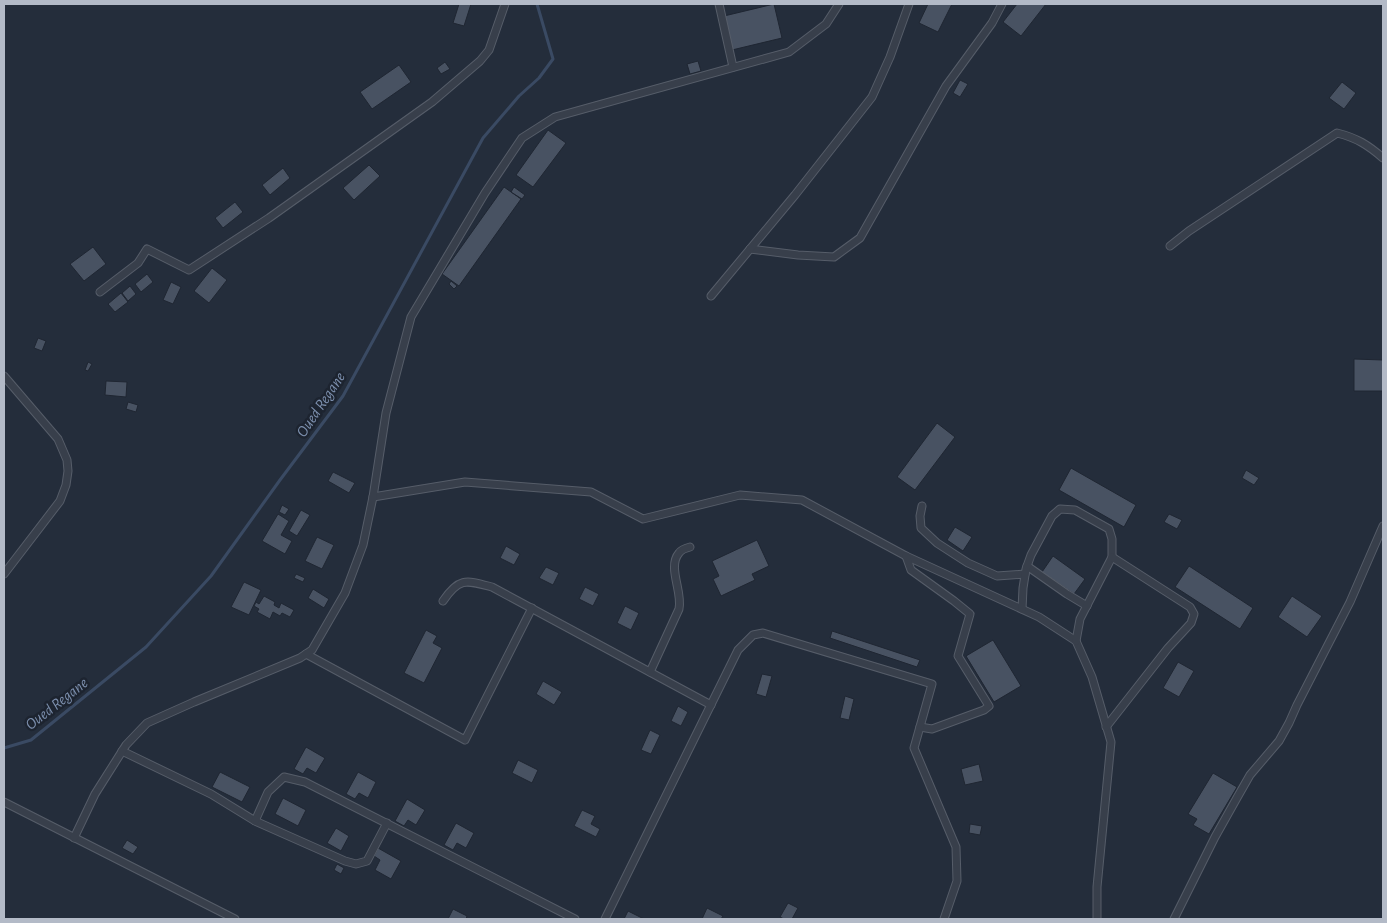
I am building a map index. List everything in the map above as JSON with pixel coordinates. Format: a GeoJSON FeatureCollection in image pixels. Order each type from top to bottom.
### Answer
{"type":"FeatureCollection","features":[{"type":"Feature","properties":{"kind":"lane"},"geometry":{"type":"LineString","coordinates":[[100,292],[138,263],[147,249],[189,270],[270,218],[432,102],[480,61],[489,50],[505,4]]}},
{"type":"Feature","properties":{"kind":"lane"},"geometry":{"type":"LineString","coordinates":[[719,4],[733,67]]}},
{"type":"Feature","properties":{"kind":"lane"},"geometry":{"type":"LineString","coordinates":[[74,838],[95,794],[122,751],[147,723],[300,658],[312,650],[345,592],[363,545],[373,497],[386,413],[411,317],[485,193],[522,138],[554,117],[789,52],[826,24],[839,4]]}},
{"type":"Feature","properties":{"kind":"lane"},"geometry":{"type":"LineString","coordinates":[[711,296],[795,195],[872,97],[890,57],[909,4]]}},
{"type":"Feature","properties":{"kind":"lane"},"geometry":{"type":"LineString","coordinates":[[750,249],[834,257],[860,238],[946,86],[992,23],[1002,4]]}},
{"type":"Feature","properties":{"kind":"lane"},"geometry":{"type":"LineString","coordinates":[[1170,246],[1189,231],[1337,133],[1353,137],[1371,147],[1383,158]]}},
{"type":"Feature","properties":{"kind":"lane"},"geometry":{"type":"LineString","coordinates":[[4,376],[58,439],[67,460],[68,471],[66,485],[60,501],[4,574]]}},
{"type":"Feature","properties":{"kind":"lane"},"geometry":{"type":"LineString","coordinates":[[373,497],[465,482],[571,490],[590,492],[643,519],[740,495],[802,500],[906,556],[1039,617],[1076,640]]}},
{"type":"Feature","properties":{"kind":"lane"},"geometry":{"type":"LineString","coordinates":[[922,506],[920,516],[921,528],[937,543],[968,563],[997,576],[1025,574]]}},
{"type":"Feature","properties":{"kind":"lane"},"geometry":{"type":"LineString","coordinates":[[1022,609],[1025,574],[1038,541],[1052,516],[1060,509],[1075,510],[1109,529],[1112,539],[1112,557],[1080,619],[1076,640],[1092,677],[1111,742],[1097,887],[1097,919]]}},
{"type":"Feature","properties":{"kind":"lane"},"geometry":{"type":"LineString","coordinates":[[1174,919],[1215,837],[1250,775],[1279,741],[1289,723],[1350,602],[1383,526]]}},
{"type":"Feature","properties":{"kind":"lane"},"geometry":{"type":"LineString","coordinates":[[650,672],[681,602],[675,573],[675,561],[680,551],[690,547]]}},
{"type":"Feature","properties":{"kind":"lane"},"geometry":{"type":"LineString","coordinates":[[906,556],[911,570],[954,600],[970,614],[958,656],[989,706],[984,710],[932,729],[920,727]]}},
{"type":"Feature","properties":{"kind":"lane"},"geometry":{"type":"LineString","coordinates":[[1106,727],[1168,648],[1191,623],[1194,614],[1190,607],[1112,557]]}},
{"type":"Feature","properties":{"kind":"lane"},"geometry":{"type":"LineString","coordinates":[[1028,566],[1066,594],[1087,606]]}},
{"type":"Feature","properties":{"kind":"lane"},"geometry":{"type":"LineString","coordinates":[[443,601],[450,591],[458,585],[470,581],[492,587],[711,705]]}},
{"type":"Feature","properties":{"kind":"lane"},"geometry":{"type":"LineString","coordinates":[[306,654],[465,740],[532,608]]}},
{"type":"Feature","properties":{"kind":"lane"},"geometry":{"type":"LineString","coordinates":[[605,919],[738,650],[753,634],[764,633],[932,684],[914,748],[956,847],[956,881],[944,919]]}},
{"type":"Feature","properties":{"kind":"lane"},"geometry":{"type":"LineString","coordinates":[[122,751],[211,794],[255,821],[344,861],[356,864],[367,861],[386,823]]}},
{"type":"Feature","properties":{"kind":"lane"},"geometry":{"type":"LineString","coordinates":[[255,821],[268,792],[284,777],[305,782],[575,919]]}},
{"type":"Feature","properties":{"kind":"lane"},"geometry":{"type":"LineString","coordinates":[[4,802],[235,919]]}},
{"type":"Feature","properties":{"kind":"building"},"geometry":{"type":"Polygon","coordinates":[[[459,4],[471,4],[464,26],[453,23],[459,4]]]}},
{"type":"Feature","properties":{"kind":"building"},"geometry":{"type":"Polygon","coordinates":[[[774,4],[782,38],[732,50],[724,16],[774,4]]]}},
{"type":"Feature","properties":{"kind":"building"},"geometry":{"type":"Polygon","coordinates":[[[928,4],[952,4],[938,32],[919,23],[928,4]]]}},
{"type":"Feature","properties":{"kind":"building"},"geometry":{"type":"Polygon","coordinates":[[[1017,4],[1046,4],[1021,36],[1003,22],[1017,4]]]}},
{"type":"Feature","properties":{"kind":"building"},"geometry":{"type":"Polygon","coordinates":[[[698,61],[701,71],[690,74],[687,64],[698,61]]]}},
{"type":"Feature","properties":{"kind":"building"},"geometry":{"type":"Polygon","coordinates":[[[445,62],[450,69],[441,74],[437,68],[445,62]]]}},
{"type":"Feature","properties":{"kind":"building"},"geometry":{"type":"Polygon","coordinates":[[[399,65],[411,82],[372,109],[360,92],[399,65]]]}},
{"type":"Feature","properties":{"kind":"building"},"geometry":{"type":"Polygon","coordinates":[[[960,80],[968,84],[960,97],[953,93],[960,80]]]}},
{"type":"Feature","properties":{"kind":"building"},"geometry":{"type":"Polygon","coordinates":[[[1342,82],[1356,93],[1344,109],[1329,98],[1342,82]]]}},
{"type":"Feature","properties":{"kind":"building"},"geometry":{"type":"Polygon","coordinates":[[[548,130],[566,143],[533,187],[516,175],[548,130]]]}},
{"type":"Feature","properties":{"kind":"building"},"geometry":{"type":"Polygon","coordinates":[[[369,165],[380,176],[354,200],[343,188],[369,165]]]}},
{"type":"Feature","properties":{"kind":"building"},"geometry":{"type":"Polygon","coordinates":[[[283,168],[290,178],[270,195],[262,185],[283,168]]]}},
{"type":"Feature","properties":{"kind":"building"},"geometry":{"type":"Polygon","coordinates":[[[504,187],[521,199],[459,286],[442,274],[504,187]]]}},
{"type":"Feature","properties":{"kind":"building"},"geometry":{"type":"Polygon","coordinates":[[[514,187],[525,195],[522,199],[511,192],[514,187]]]}},
{"type":"Feature","properties":{"kind":"building"},"geometry":{"type":"Polygon","coordinates":[[[235,202],[243,212],[223,228],[215,218],[235,202]]]}},
{"type":"Feature","properties":{"kind":"building"},"geometry":{"type":"Polygon","coordinates":[[[93,247],[106,264],[84,281],[70,264],[93,247]]]}},
{"type":"Feature","properties":{"kind":"building"},"geometry":{"type":"Polygon","coordinates":[[[212,268],[227,280],[209,303],[194,291],[212,268]]]}},
{"type":"Feature","properties":{"kind":"building"},"geometry":{"type":"Polygon","coordinates":[[[147,274],[153,282],[141,292],[135,284],[147,274]]]}},
{"type":"Feature","properties":{"kind":"building"},"geometry":{"type":"Polygon","coordinates":[[[451,281],[457,286],[454,289],[449,284],[451,281]]]}},
{"type":"Feature","properties":{"kind":"building"},"geometry":{"type":"Polygon","coordinates":[[[171,282],[181,287],[173,304],[163,300],[171,282]]]}},
{"type":"Feature","properties":{"kind":"building"},"geometry":{"type":"Polygon","coordinates":[[[130,286],[136,294],[128,301],[122,293],[130,286]]]}},
{"type":"Feature","properties":{"kind":"building"},"geometry":{"type":"Polygon","coordinates":[[[121,293],[128,302],[115,312],[108,304],[121,293]]]}},
{"type":"Feature","properties":{"kind":"building"},"geometry":{"type":"Polygon","coordinates":[[[38,338],[46,341],[42,351],[34,348],[38,338]]]}},
{"type":"Feature","properties":{"kind":"building"},"geometry":{"type":"Polygon","coordinates":[[[1354,359],[1383,360],[1383,391],[1354,391],[1354,359]]]}},
{"type":"Feature","properties":{"kind":"building"},"geometry":{"type":"Polygon","coordinates":[[[88,362],[92,364],[88,371],[85,370],[88,362]]]}},
{"type":"Feature","properties":{"kind":"building"},"geometry":{"type":"Polygon","coordinates":[[[106,381],[127,382],[126,397],[105,395],[106,381]]]}},
{"type":"Feature","properties":{"kind":"building"},"geometry":{"type":"Polygon","coordinates":[[[128,402],[138,405],[136,412],[126,409],[128,402]]]}},
{"type":"Feature","properties":{"kind":"building"},"geometry":{"type":"Polygon","coordinates":[[[937,423],[955,437],[915,490],[897,477],[937,423]]]}},
{"type":"Feature","properties":{"kind":"building"},"geometry":{"type":"Polygon","coordinates":[[[1071,468],[1136,505],[1124,527],[1059,490],[1071,468]]]}},
{"type":"Feature","properties":{"kind":"building"},"geometry":{"type":"Polygon","coordinates":[[[1246,470],[1259,478],[1254,485],[1242,478],[1246,470]]]}},
{"type":"Feature","properties":{"kind":"building"},"geometry":{"type":"Polygon","coordinates":[[[333,472],[355,483],[349,493],[328,481],[333,472]]]}},
{"type":"Feature","properties":{"kind":"building"},"geometry":{"type":"Polygon","coordinates":[[[282,505],[289,509],[285,515],[279,512],[282,505]]]}},
{"type":"Feature","properties":{"kind":"building"},"geometry":{"type":"Polygon","coordinates":[[[301,510],[310,515],[297,536],[289,531],[301,510]]]}},
{"type":"Feature","properties":{"kind":"building"},"geometry":{"type":"Polygon","coordinates":[[[278,514],[289,521],[281,535],[292,541],[285,554],[262,541],[278,514]]]}},
{"type":"Feature","properties":{"kind":"building"},"geometry":{"type":"Polygon","coordinates":[[[1169,514],[1182,520],[1177,529],[1164,522],[1169,514]]]}},
{"type":"Feature","properties":{"kind":"building"},"geometry":{"type":"Polygon","coordinates":[[[955,527],[972,537],[963,551],[947,540],[955,527]]]}},
{"type":"Feature","properties":{"kind":"building"},"geometry":{"type":"Polygon","coordinates":[[[317,537],[334,545],[322,569],[305,561],[317,537]]]}},
{"type":"Feature","properties":{"kind":"building"},"geometry":{"type":"Polygon","coordinates":[[[757,540],[769,566],[752,574],[755,580],[721,596],[713,579],[719,576],[712,561],[757,540]]]}},
{"type":"Feature","properties":{"kind":"building"},"geometry":{"type":"Polygon","coordinates":[[[506,546],[520,554],[514,565],[500,558],[506,546]]]}},
{"type":"Feature","properties":{"kind":"building"},"geometry":{"type":"Polygon","coordinates":[[[1053,556],[1085,579],[1074,594],[1042,572],[1053,556]]]}},
{"type":"Feature","properties":{"kind":"building"},"geometry":{"type":"Polygon","coordinates":[[[1189,566],[1253,608],[1240,629],[1175,587],[1189,566]]]}},
{"type":"Feature","properties":{"kind":"building"},"geometry":{"type":"Polygon","coordinates":[[[546,567],[559,573],[553,585],[539,578],[546,567]]]}},
{"type":"Feature","properties":{"kind":"building"},"geometry":{"type":"Polygon","coordinates":[[[296,574],[305,578],[303,582],[294,578],[296,574]]]}},
{"type":"Feature","properties":{"kind":"building"},"geometry":{"type":"Polygon","coordinates":[[[244,582],[261,590],[249,615],[231,607],[244,582]]]}},
{"type":"Feature","properties":{"kind":"building"},"geometry":{"type":"Polygon","coordinates":[[[585,587],[599,594],[593,606],[579,599],[585,587]]]}},
{"type":"Feature","properties":{"kind":"building"},"geometry":{"type":"Polygon","coordinates":[[[313,589],[329,599],[324,608],[308,598],[313,589]]]}},
{"type":"Feature","properties":{"kind":"building"},"geometry":{"type":"Polygon","coordinates":[[[264,596],[275,602],[274,605],[279,608],[281,603],[294,610],[290,617],[282,613],[280,616],[273,612],[270,619],[257,612],[259,609],[254,606],[256,602],[259,604],[264,596]]]}},
{"type":"Feature","properties":{"kind":"building"},"geometry":{"type":"Polygon","coordinates":[[[1292,596],[1322,616],[1307,637],[1278,617],[1292,596]]]}},
{"type":"Feature","properties":{"kind":"building"},"geometry":{"type":"Polygon","coordinates":[[[625,606],[639,613],[631,630],[617,623],[625,606]]]}},
{"type":"Feature","properties":{"kind":"building"},"geometry":{"type":"Polygon","coordinates":[[[426,630],[437,636],[433,643],[442,648],[424,683],[404,673],[426,630]]]}},
{"type":"Feature","properties":{"kind":"building"},"geometry":{"type":"Polygon","coordinates":[[[832,631],[920,660],[917,667],[830,638],[832,631]]]}},
{"type":"Feature","properties":{"kind":"building"},"geometry":{"type":"Polygon","coordinates":[[[993,640],[1021,686],[994,702],[966,656],[993,640]]]}},
{"type":"Feature","properties":{"kind":"building"},"geometry":{"type":"Polygon","coordinates":[[[1178,662],[1194,671],[1179,697],[1163,688],[1178,662]]]}},
{"type":"Feature","properties":{"kind":"building"},"geometry":{"type":"Polygon","coordinates":[[[762,674],[772,676],[766,697],[756,694],[762,674]]]}},
{"type":"Feature","properties":{"kind":"building"},"geometry":{"type":"Polygon","coordinates":[[[543,681],[562,692],[554,705],[536,694],[543,681]]]}},
{"type":"Feature","properties":{"kind":"building"},"geometry":{"type":"Polygon","coordinates":[[[845,696],[854,699],[849,720],[840,718],[845,696]]]}},
{"type":"Feature","properties":{"kind":"building"},"geometry":{"type":"Polygon","coordinates":[[[678,706],[688,712],[681,726],[671,721],[678,706]]]}},
{"type":"Feature","properties":{"kind":"building"},"geometry":{"type":"Polygon","coordinates":[[[650,730],[660,735],[651,754],[641,750],[650,730]]]}},
{"type":"Feature","properties":{"kind":"building"},"geometry":{"type":"Polygon","coordinates":[[[306,747],[325,758],[316,773],[307,768],[303,774],[294,769],[306,747]]]}},
{"type":"Feature","properties":{"kind":"building"},"geometry":{"type":"Polygon","coordinates":[[[518,760],[538,770],[532,783],[512,773],[518,760]]]}},
{"type":"Feature","properties":{"kind":"building"},"geometry":{"type":"Polygon","coordinates":[[[979,764],[983,781],[965,785],[961,769],[979,764]]]}},
{"type":"Feature","properties":{"kind":"building"},"geometry":{"type":"Polygon","coordinates":[[[220,772],[250,787],[242,802],[212,787],[220,772]]]}},
{"type":"Feature","properties":{"kind":"building"},"geometry":{"type":"Polygon","coordinates":[[[358,772],[376,782],[368,798],[359,793],[355,799],[346,794],[358,772]]]}},
{"type":"Feature","properties":{"kind":"building"},"geometry":{"type":"Polygon","coordinates":[[[1213,773],[1237,787],[1209,834],[1193,825],[1197,819],[1188,814],[1213,773]]]}},
{"type":"Feature","properties":{"kind":"building"},"geometry":{"type":"Polygon","coordinates":[[[283,798],[306,810],[298,826],[275,814],[283,798]]]}},
{"type":"Feature","properties":{"kind":"building"},"geometry":{"type":"Polygon","coordinates":[[[407,799],[425,810],[416,825],[408,820],[404,826],[395,821],[407,799]]]}},
{"type":"Feature","properties":{"kind":"building"},"geometry":{"type":"Polygon","coordinates":[[[582,810],[595,816],[591,824],[600,829],[596,837],[574,826],[582,810]]]}},
{"type":"Feature","properties":{"kind":"building"},"geometry":{"type":"Polygon","coordinates":[[[456,823],[474,833],[466,848],[457,843],[453,850],[444,845],[456,823]]]}},
{"type":"Feature","properties":{"kind":"building"},"geometry":{"type":"Polygon","coordinates":[[[970,824],[982,826],[980,835],[969,833],[970,824]]]}},
{"type":"Feature","properties":{"kind":"building"},"geometry":{"type":"Polygon","coordinates":[[[336,828],[349,836],[341,851],[327,843],[336,828]]]}},
{"type":"Feature","properties":{"kind":"building"},"geometry":{"type":"Polygon","coordinates":[[[127,840],[138,847],[133,854],[122,848],[127,840]]]}},
{"type":"Feature","properties":{"kind":"building"},"geometry":{"type":"Polygon","coordinates":[[[378,848],[401,861],[391,879],[375,870],[380,860],[374,856],[378,848]]]}},
{"type":"Feature","properties":{"kind":"building"},"geometry":{"type":"Polygon","coordinates":[[[337,864],[344,868],[341,874],[334,870],[337,864]]]}},
{"type":"Feature","properties":{"kind":"building"},"geometry":{"type":"Polygon","coordinates":[[[788,903],[798,908],[792,919],[784,919],[780,917],[788,903]]]}},
{"type":"Feature","properties":{"kind":"building"},"geometry":{"type":"Polygon","coordinates":[[[707,908],[723,916],[721,919],[702,919],[707,908]]]}},
{"type":"Feature","properties":{"kind":"building"},"geometry":{"type":"Polygon","coordinates":[[[453,909],[467,916],[466,919],[448,919],[453,909]]]}},
{"type":"Feature","properties":{"kind":"building"},"geometry":{"type":"Polygon","coordinates":[[[628,911],[644,919],[624,919],[628,911]]]}},
{"type":"Feature","properties":{"kind":"waterway","name":"Oued Regane"},"geometry":{"type":"LineString","coordinates":[[4,748],[31,740],[146,647],[211,576],[343,396],[483,138],[519,96],[539,78],[553,59],[537,4]]}}]}
